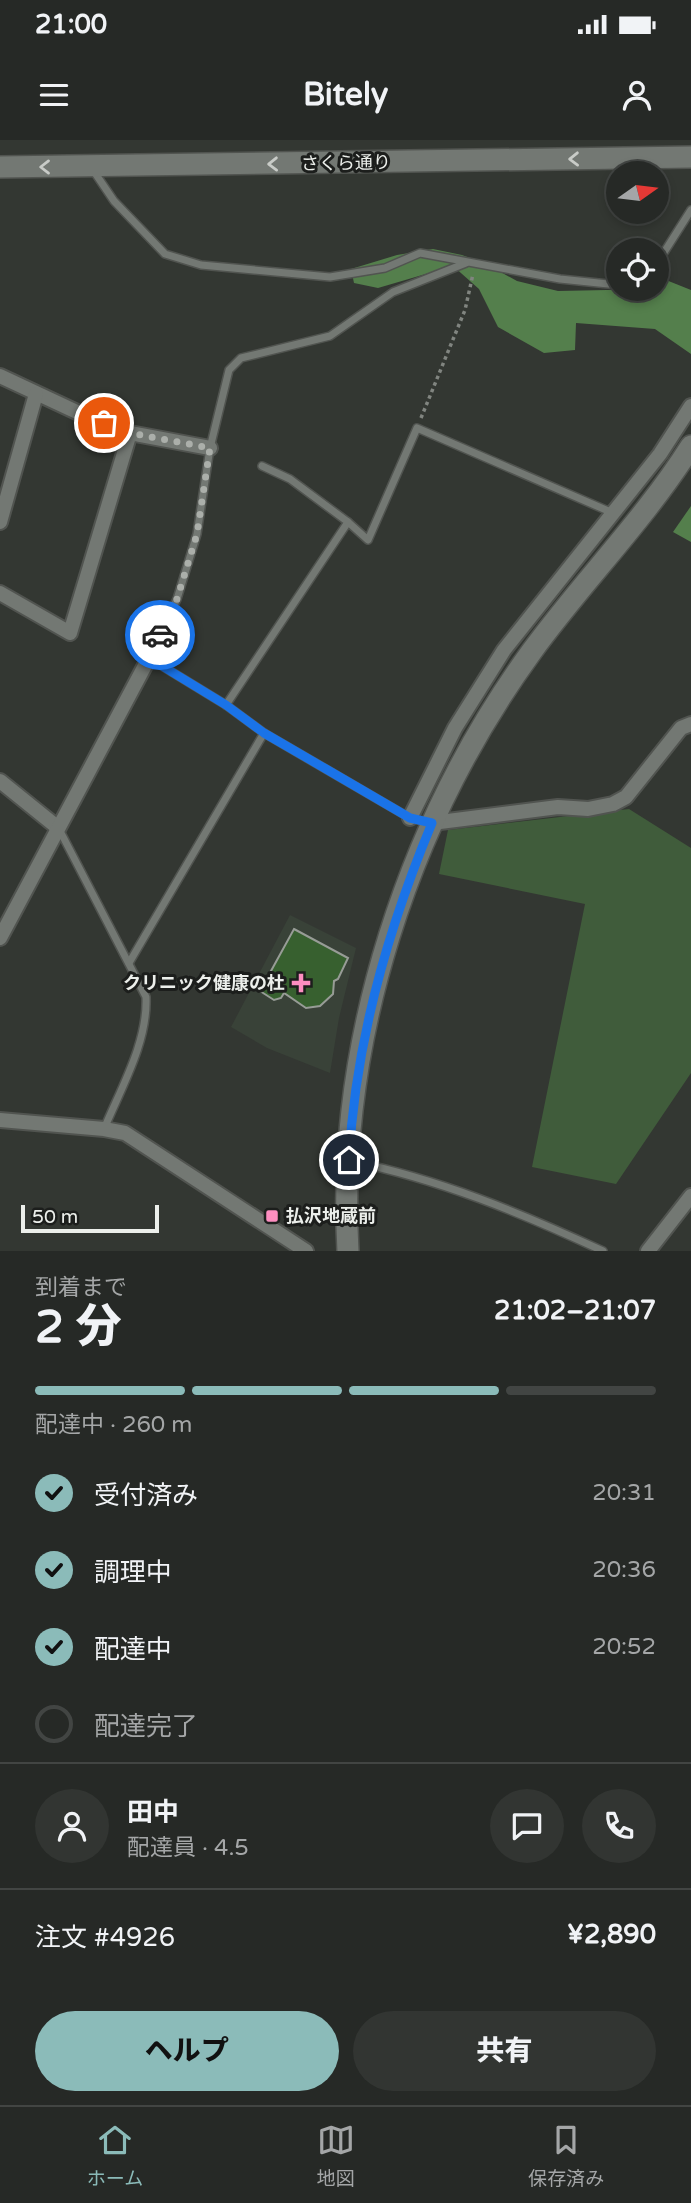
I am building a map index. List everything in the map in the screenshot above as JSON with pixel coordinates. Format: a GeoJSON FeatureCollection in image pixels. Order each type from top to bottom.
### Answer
{"type":"FeatureCollection","features":[{"type":"Feature","properties":{"kind":"street","name":"さくら通り"},"geometry":{"type":"LineString","coordinates":[[0,167],[691,157]]}},
{"type":"Feature","properties":{"kind":"street"},"geometry":{"type":"LineString","coordinates":[[0,376],[130,433],[210,448]]}},
{"type":"Feature","properties":{"kind":"street"},"geometry":{"type":"LineString","coordinates":[[0,522],[36,394]]}},
{"type":"Feature","properties":{"kind":"street"},"geometry":{"type":"LineString","coordinates":[[410,818],[455,728],[504,650],[660,454],[691,406]]}},
{"type":"Feature","properties":{"kind":"street"},"geometry":{"type":"LineString","coordinates":[[0,593],[70,633],[130,433]]}},
{"type":"Feature","properties":{"kind":"street"},"geometry":{"type":"LineString","coordinates":[[348,1251],[346,1222],[352,1119],[366,1025],[383,957],[404,893],[432,823],[472,744],[505,689],[691,446]]}},
{"type":"Feature","properties":{"kind":"street"},"geometry":{"type":"LineString","coordinates":[[0,937],[149,658]]}},
{"type":"Feature","properties":{"kind":"street"},"geometry":{"type":"LineString","coordinates":[[432,823],[558,807],[588,809],[613,804],[626,797],[681,728],[691,724]]}},
{"type":"Feature","properties":{"kind":"street"},"geometry":{"type":"LineString","coordinates":[[0,781],[57,827]]}},
{"type":"Feature","properties":{"kind":"street"},"geometry":{"type":"LineString","coordinates":[[0,1120],[125,1133],[306,1251]]}},
{"type":"Feature","properties":{"kind":"street"},"geometry":{"type":"LineString","coordinates":[[648,1251],[691,1196]]}},
{"type":"Feature","properties":{"kind":"lane"},"geometry":{"type":"LineString","coordinates":[[90,166],[114,201],[165,254],[201,265],[330,277],[384,268],[420,253],[475,265],[606,284]]}},
{"type":"Feature","properties":{"kind":"lane"},"geometry":{"type":"LineString","coordinates":[[669,245],[691,210]]}},
{"type":"Feature","properties":{"kind":"lane"},"geometry":{"type":"LineString","coordinates":[[432,823],[410,818],[264,733],[226,705],[149,658],[177,599],[197,534],[210,448],[229,370],[241,358],[330,336],[393,292],[466,263]]}},
{"type":"Feature","properties":{"kind":"lane"},"geometry":{"type":"LineString","coordinates":[[262,466],[290,479],[368,540],[417,428],[614,513]]}},
{"type":"Feature","properties":{"kind":"lane"},"geometry":{"type":"LineString","coordinates":[[226,705],[348,522]]}},
{"type":"Feature","properties":{"kind":"lane"},"geometry":{"type":"LineString","coordinates":[[130,963],[264,733]]}},
{"type":"Feature","properties":{"kind":"lane"},"geometry":{"type":"LineString","coordinates":[[57,827],[146,997],[146,1013],[133,1062],[104,1129]]}},
{"type":"Feature","properties":{"kind":"lane"},"geometry":{"type":"LineString","coordinates":[[349,1160],[433,1182],[514,1210],[603,1251]]}},
{"type":"Feature","properties":{"kind":"path"},"geometry":{"type":"LineString","coordinates":[[417,428],[465,310],[475,265]]}},
{"type":"Feature","properties":{"kind":"shaded area","name":"クリニック健康の杜"},"geometry":{"type":"Polygon","coordinates":[[[290,915],[356,948],[339,1018],[330,1073],[267,1048],[231,1027],[290,915]]]}},
{"type":"Feature","properties":{"kind":"green space"},"geometry":{"type":"Polygon","coordinates":[[[433,249],[462,255],[517,281],[558,291],[606,290],[606,301],[669,301],[669,281],[691,290],[691,354],[655,329],[576,323],[575,350],[544,353],[498,327],[479,289],[453,266],[378,288],[354,283],[351,269],[397,255],[433,249]]]}},
{"type":"Feature","properties":{"kind":"green space"},"geometry":{"type":"Polygon","coordinates":[[[691,506],[691,542],[673,532],[691,506]]]}},
{"type":"Feature","properties":{"kind":"green space"},"geometry":{"type":"Polygon","coordinates":[[[629,809],[691,848],[691,1073],[616,1184],[532,1167],[585,904],[439,874],[448,830],[629,809]]]}},
{"type":"Feature","properties":{"kind":"building"},"geometry":{"type":"Polygon","coordinates":[[[294,929],[348,958],[338,979],[334,981],[333,994],[320,1006],[306,1008],[284,993],[281,998],[274,1000],[260,991],[294,929]]]}},
{"type":"Feature","properties":{"kind":"way so far"},"geometry":{"type":"LineString","coordinates":[[104,423],[130,433],[210,448],[197,534],[177,599],[160,635]]}},
{"type":"Feature","properties":{"kind":"place","name":"クリニック健康の杜"},"geometry":{"type":"Point","coordinates":[301,983]}},
{"type":"Feature","properties":{"kind":"place","name":"払沢地蔵前"},"geometry":{"type":"Point","coordinates":[272,1216]}},
{"type":"Feature","properties":{"kind":"route"},"geometry":{"type":"LineString","coordinates":[[160,635],[149,658],[226,705],[264,733],[410,818],[432,823],[408,880],[383,957],[366,1025],[356,1086],[349,1160]]}}]}
